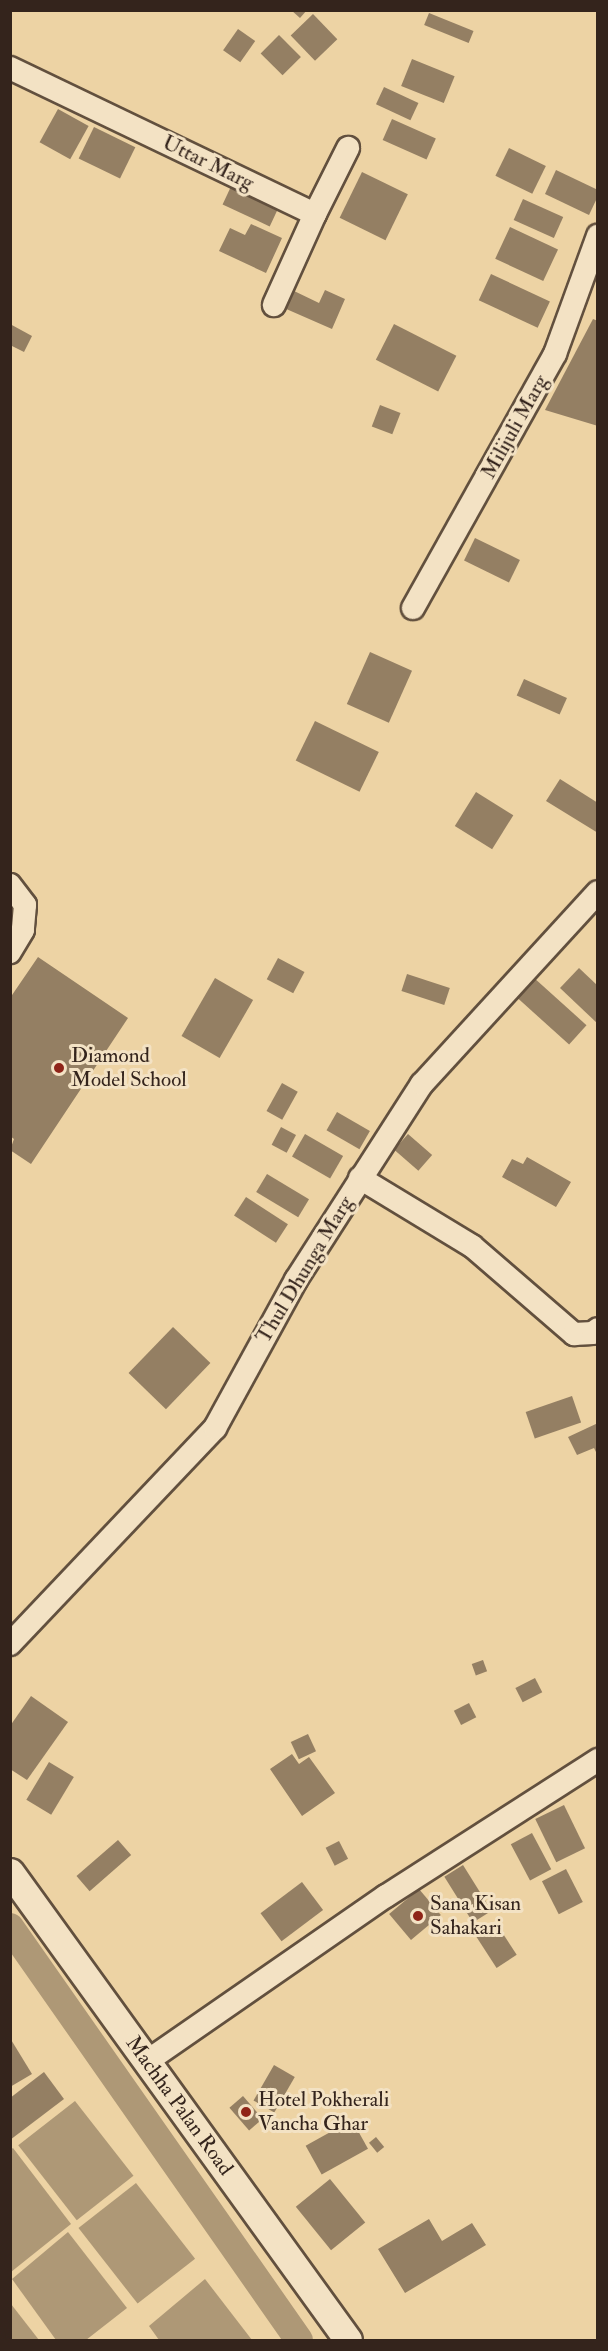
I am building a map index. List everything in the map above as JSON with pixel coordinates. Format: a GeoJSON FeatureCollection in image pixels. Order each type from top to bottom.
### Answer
{"type":"FeatureCollection","features":[{"type":"Feature","properties":{"kind":"street","name":"Uttar Marg"},"geometry":{"type":"LineString","coordinates":[[10,68],[315,214]]}},
{"type":"Feature","properties":{"kind":"street"},"geometry":{"type":"LineString","coordinates":[[274,305],[348,148]]}},
{"type":"Feature","properties":{"kind":"street","name":"Milijuli Marg"},"geometry":{"type":"LineString","coordinates":[[413,608],[555,354],[597,236]]}},
{"type":"Feature","properties":{"kind":"street"},"geometry":{"type":"LineString","coordinates":[[10,885],[25,905],[23,930],[10,952]]}},
{"type":"Feature","properties":{"kind":"street","name":"Thul Dhunga Marg"},"geometry":{"type":"LineString","coordinates":[[10,1644],[215,1428],[296,1280],[422,1084],[597,891]]}},
{"type":"Feature","properties":{"kind":"street"},"geometry":{"type":"LineString","coordinates":[[360,1178],[472,1246],[574,1334],[593,1333],[597,1329]]}},
{"type":"Feature","properties":{"kind":"street"},"geometry":{"type":"LineString","coordinates":[[146,2062],[386,1896],[597,1760]]}},
{"type":"Feature","properties":{"kind":"street","name":"Machha Palan Road"},"geometry":{"type":"LineString","coordinates":[[10,1872],[348,2340]]}},
{"type":"Feature","properties":{"kind":"shaded area"},"geometry":{"type":"Polygon","coordinates":[[[75,2101],[133,2176],[77,2220],[18,2145],[75,2101]]]}},
{"type":"Feature","properties":{"kind":"shaded area"},"geometry":{"type":"Polygon","coordinates":[[[13,2148],[71,2224],[11,2272],[10,2150],[13,2148]]]}},
{"type":"Feature","properties":{"kind":"shaded area"},"geometry":{"type":"Polygon","coordinates":[[[136,2183],[195,2259],[138,2304],[78,2228],[136,2183]]]}},
{"type":"Feature","properties":{"kind":"shaded area"},"geometry":{"type":"Polygon","coordinates":[[[68,2232],[127,2308],[86,2340],[56,2340],[12,2279],[68,2232]]]}},
{"type":"Feature","properties":{"kind":"shaded area"},"geometry":{"type":"Polygon","coordinates":[[[205,2279],[252,2340],[159,2340],[149,2326],[205,2279]]]}},
{"type":"Feature","properties":{"kind":"shaded area"},"geometry":{"type":"Polygon","coordinates":[[[11,2304],[39,2340],[11,2340],[11,2304]]]}},
{"type":"Feature","properties":{"kind":"building"},"geometry":{"type":"Polygon","coordinates":[[[291,10],[307,10],[300,18],[291,10]]]}},
{"type":"Feature","properties":{"kind":"building"},"geometry":{"type":"Polygon","coordinates":[[[429,13],[474,31],[469,43],[424,25],[429,13]]]}},
{"type":"Feature","properties":{"kind":"building"},"geometry":{"type":"Polygon","coordinates":[[[313,14],[337,39],[315,61],[291,36],[313,14]]]}},
{"type":"Feature","properties":{"kind":"building"},"geometry":{"type":"Polygon","coordinates":[[[238,29],[255,41],[240,62],[223,50],[238,29]]]}},
{"type":"Feature","properties":{"kind":"building"},"geometry":{"type":"Polygon","coordinates":[[[279,35],[301,57],[283,75],[261,53],[279,35]]]}},
{"type":"Feature","properties":{"kind":"building"},"geometry":{"type":"Polygon","coordinates":[[[412,59],[455,76],[444,103],[401,86],[412,59]]]}},
{"type":"Feature","properties":{"kind":"building"},"geometry":{"type":"Polygon","coordinates":[[[384,87],[418,103],[410,120],[376,104],[384,87]]]}},
{"type":"Feature","properties":{"kind":"building"},"geometry":{"type":"Polygon","coordinates":[[[58,109],[89,126],[70,159],[40,142],[58,109]]]}},
{"type":"Feature","properties":{"kind":"building"},"geometry":{"type":"Polygon","coordinates":[[[392,119],[436,139],[426,160],[383,140],[392,119]]]}},
{"type":"Feature","properties":{"kind":"building"},"geometry":{"type":"Polygon","coordinates":[[[94,127],[135,147],[120,179],[79,158],[94,127]]]}},
{"type":"Feature","properties":{"kind":"building"},"geometry":{"type":"Polygon","coordinates":[[[509,148],[546,166],[532,194],[495,176],[509,148]]]}},
{"type":"Feature","properties":{"kind":"building"},"geometry":{"type":"Polygon","coordinates":[[[556,170],[598,190],[598,196],[589,215],[545,194],[556,170]]]}},
{"type":"Feature","properties":{"kind":"building"},"geometry":{"type":"Polygon","coordinates":[[[362,172],[408,194],[385,240],[340,218],[362,172]]]}},
{"type":"Feature","properties":{"kind":"building"},"geometry":{"type":"Polygon","coordinates":[[[234,180],[281,202],[270,226],[223,204],[234,180]]]}},
{"type":"Feature","properties":{"kind":"building"},"geometry":{"type":"Polygon","coordinates":[[[523,199],[563,217],[554,238],[514,220],[523,199]]]}},
{"type":"Feature","properties":{"kind":"building"},"geometry":{"type":"Polygon","coordinates":[[[251,224],[282,238],[266,273],[219,251],[230,228],[245,235],[251,224]]]}},
{"type":"Feature","properties":{"kind":"building"},"geometry":{"type":"Polygon","coordinates":[[[510,227],[558,249],[543,281],[495,259],[510,227]]]}},
{"type":"Feature","properties":{"kind":"building"},"geometry":{"type":"Polygon","coordinates":[[[491,274],[550,301],[538,328],[479,300],[491,274]]]}},
{"type":"Feature","properties":{"kind":"building"},"geometry":{"type":"Polygon","coordinates":[[[292,290],[319,303],[325,290],[345,299],[332,329],[284,308],[292,290]]]}},
{"type":"Feature","properties":{"kind":"building"},"geometry":{"type":"Polygon","coordinates":[[[593,319],[598,321],[598,426],[545,410],[593,319]]]}},
{"type":"Feature","properties":{"kind":"building"},"geometry":{"type":"Polygon","coordinates":[[[10,324],[32,336],[24,352],[10,345],[10,324]]]}},
{"type":"Feature","properties":{"kind":"building"},"geometry":{"type":"Polygon","coordinates":[[[394,324],[456,356],[438,391],[376,360],[394,324]]]}},
{"type":"Feature","properties":{"kind":"building"},"geometry":{"type":"Polygon","coordinates":[[[380,405],[401,413],[392,434],[372,426],[380,405]]]}},
{"type":"Feature","properties":{"kind":"building"},"geometry":{"type":"Polygon","coordinates":[[[475,538],[520,560],[509,582],[464,560],[475,538]]]}},
{"type":"Feature","properties":{"kind":"building"},"geometry":{"type":"Polygon","coordinates":[[[370,652],[412,671],[389,723],[347,704],[370,652]]]}},
{"type":"Feature","properties":{"kind":"building"},"geometry":{"type":"Polygon","coordinates":[[[524,679],[567,698],[560,715],[517,695],[524,679]]]}},
{"type":"Feature","properties":{"kind":"building"},"geometry":{"type":"Polygon","coordinates":[[[315,721],[379,752],[360,792],[296,761],[315,721]]]}},
{"type":"Feature","properties":{"kind":"building"},"geometry":{"type":"Polygon","coordinates":[[[560,779],[598,803],[598,833],[546,801],[560,779]]]}},
{"type":"Feature","properties":{"kind":"building"},"geometry":{"type":"Polygon","coordinates":[[[476,792],[513,815],[492,849],[455,826],[476,792]]]}},
{"type":"Feature","properties":{"kind":"building"},"geometry":{"type":"Polygon","coordinates":[[[38,957],[128,1018],[31,1164],[10,1150],[14,1139],[10,1136],[10,998],[38,957]]]}},
{"type":"Feature","properties":{"kind":"building"},"geometry":{"type":"Polygon","coordinates":[[[278,958],[304,972],[293,993],[267,979],[278,958]]]}},
{"type":"Feature","properties":{"kind":"building"},"geometry":{"type":"Polygon","coordinates":[[[579,968],[598,986],[598,1024],[560,988],[579,968]]]}},
{"type":"Feature","properties":{"kind":"building"},"geometry":{"type":"Polygon","coordinates":[[[407,974],[450,988],[444,1005],[401,991],[407,974]]]}},
{"type":"Feature","properties":{"kind":"building"},"geometry":{"type":"Polygon","coordinates":[[[533,977],[587,1025],[569,1044],[516,996],[533,977]]]}},
{"type":"Feature","properties":{"kind":"building"},"geometry":{"type":"Polygon","coordinates":[[[215,978],[253,1000],[220,1058],[182,1036],[215,978]]]}},
{"type":"Feature","properties":{"kind":"building"},"geometry":{"type":"Polygon","coordinates":[[[282,1083],[298,1092],[282,1120],[266,1111],[282,1083]]]}},
{"type":"Feature","properties":{"kind":"building"},"geometry":{"type":"Polygon","coordinates":[[[337,1112],[370,1131],[359,1149],[327,1130],[337,1112]]]}},
{"type":"Feature","properties":{"kind":"building"},"geometry":{"type":"Polygon","coordinates":[[[281,1127],[296,1135],[287,1153],[272,1145],[281,1127]]]}},
{"type":"Feature","properties":{"kind":"building"},"geometry":{"type":"Polygon","coordinates":[[[305,1134],[343,1156],[330,1179],[292,1157],[305,1134]]]}},
{"type":"Feature","properties":{"kind":"building"},"geometry":{"type":"Polygon","coordinates":[[[408,1134],[432,1155],[418,1171],[394,1150],[408,1134]]]}},
{"type":"Feature","properties":{"kind":"building"},"geometry":{"type":"Polygon","coordinates":[[[527,1157],[571,1182],[556,1207],[502,1177],[512,1159],[523,1164],[527,1157]]]}},
{"type":"Feature","properties":{"kind":"building"},"geometry":{"type":"Polygon","coordinates":[[[267,1174],[309,1199],[298,1217],[256,1192],[267,1174]]]}},
{"type":"Feature","properties":{"kind":"building"},"geometry":{"type":"Polygon","coordinates":[[[246,1197],[288,1224],[276,1243],[234,1215],[246,1197]]]}},
{"type":"Feature","properties":{"kind":"building"},"geometry":{"type":"Polygon","coordinates":[[[173,1327],[210,1363],[166,1409],[129,1373],[173,1327]]]}},
{"type":"Feature","properties":{"kind":"building"},"geometry":{"type":"Polygon","coordinates":[[[572,1396],[581,1422],[535,1438],[526,1412],[572,1396]]]}},
{"type":"Feature","properties":{"kind":"building"},"geometry":{"type":"Polygon","coordinates":[[[598,1423],[598,1456],[594,1448],[577,1455],[568,1437],[598,1423]]]}},
{"type":"Feature","properties":{"kind":"building"},"geometry":{"type":"Polygon","coordinates":[[[483,1660],[487,1671],[476,1675],[472,1664],[483,1660]]]}},
{"type":"Feature","properties":{"kind":"building"},"geometry":{"type":"Polygon","coordinates":[[[535,1678],[542,1692],[523,1702],[515,1688],[535,1678]]]}},
{"type":"Feature","properties":{"kind":"building"},"geometry":{"type":"Polygon","coordinates":[[[31,1696],[68,1722],[27,1780],[10,1769],[10,1726],[31,1696]]]}},
{"type":"Feature","properties":{"kind":"building"},"geometry":{"type":"Polygon","coordinates":[[[469,1703],[476,1717],[461,1725],[454,1711],[469,1703]]]}},
{"type":"Feature","properties":{"kind":"building"},"geometry":{"type":"Polygon","coordinates":[[[308,1734],[316,1751],[299,1759],[291,1742],[308,1734]]]}},
{"type":"Feature","properties":{"kind":"building"},"geometry":{"type":"Polygon","coordinates":[[[292,1754],[299,1764],[309,1757],[335,1793],[302,1816],[270,1769],[292,1754]]]}},
{"type":"Feature","properties":{"kind":"building"},"geometry":{"type":"Polygon","coordinates":[[[49,1762],[74,1777],[51,1815],[26,1800],[49,1762]]]}},
{"type":"Feature","properties":{"kind":"building"},"geometry":{"type":"Polygon","coordinates":[[[564,1805],[585,1848],[556,1862],[535,1819],[564,1805]]]}},
{"type":"Feature","properties":{"kind":"building"},"geometry":{"type":"Polygon","coordinates":[[[532,1833],[551,1869],[530,1880],[511,1844],[532,1833]]]}},
{"type":"Feature","properties":{"kind":"building"},"geometry":{"type":"Polygon","coordinates":[[[118,1840],[131,1855],[90,1891],[76,1876],[118,1840]]]}},
{"type":"Feature","properties":{"kind":"building"},"geometry":{"type":"Polygon","coordinates":[[[339,1841],[348,1859],[335,1866],[326,1848],[339,1841]]]}},
{"type":"Feature","properties":{"kind":"building"},"geometry":{"type":"Polygon","coordinates":[[[463,1865],[492,1911],[473,1922],[444,1877],[463,1865]]]}},
{"type":"Feature","properties":{"kind":"building"},"geometry":{"type":"Polygon","coordinates":[[[566,1869],[583,1902],[559,1914],[542,1881],[566,1869]]]}},
{"type":"Feature","properties":{"kind":"building"},"geometry":{"type":"Polygon","coordinates":[[[302,1882],[323,1910],[282,1941],[260,1913],[302,1882]]]}},
{"type":"Feature","properties":{"kind":"building"},"geometry":{"type":"Polygon","coordinates":[[[419,1889],[441,1915],[411,1940],[389,1914],[419,1889]]]}},
{"type":"Feature","properties":{"kind":"building"},"geometry":{"type":"Polygon","coordinates":[[[496,1923],[517,1955],[497,1968],[476,1936],[496,1923]]]}},
{"type":"Feature","properties":{"kind":"building"},"geometry":{"type":"Polygon","coordinates":[[[10,2038],[32,2074],[10,2087],[10,2038]]]}},
{"type":"Feature","properties":{"kind":"building"},"geometry":{"type":"Polygon","coordinates":[[[274,2065],[295,2077],[274,2113],[254,2101],[274,2065]]]}},
{"type":"Feature","properties":{"kind":"building"},"geometry":{"type":"Polygon","coordinates":[[[44,2072],[64,2099],[10,2140],[10,2098],[44,2072]]]}},
{"type":"Feature","properties":{"kind":"building"},"geometry":{"type":"Polygon","coordinates":[[[243,2096],[263,2119],[249,2130],[229,2108],[243,2096]]]}},
{"type":"Feature","properties":{"kind":"building"},"geometry":{"type":"Polygon","coordinates":[[[352,2120],[368,2149],[322,2175],[306,2146],[352,2120]]]}},
{"type":"Feature","properties":{"kind":"building"},"geometry":{"type":"Polygon","coordinates":[[[376,2137],[384,2147],[377,2153],[369,2143],[376,2137]]]}},
{"type":"Feature","properties":{"kind":"building"},"geometry":{"type":"Polygon","coordinates":[[[330,2179],[365,2223],[331,2250],[296,2207],[330,2179]]]}},
{"type":"Feature","properties":{"kind":"building"},"geometry":{"type":"Polygon","coordinates":[[[429,2219],[442,2241],[472,2223],[486,2245],[405,2293],[378,2249],[429,2219]]]}},
{"type":"Feature","properties":{"kind":"waterway"},"geometry":{"type":"LineString","coordinates":[[10,1927],[299,2340]]}},
{"type":"Feature","properties":{"kind":"place","name":"Diamond Model School"},"geometry":{"type":"Point","coordinates":[59,1068]}},
{"type":"Feature","properties":{"kind":"place","name":"Sana Kisan Sahakari"},"geometry":{"type":"Point","coordinates":[418,1916]}},
{"type":"Feature","properties":{"kind":"place","name":"Hotel Pokherali Vancha Ghar"},"geometry":{"type":"Point","coordinates":[246,2112]}}]}
